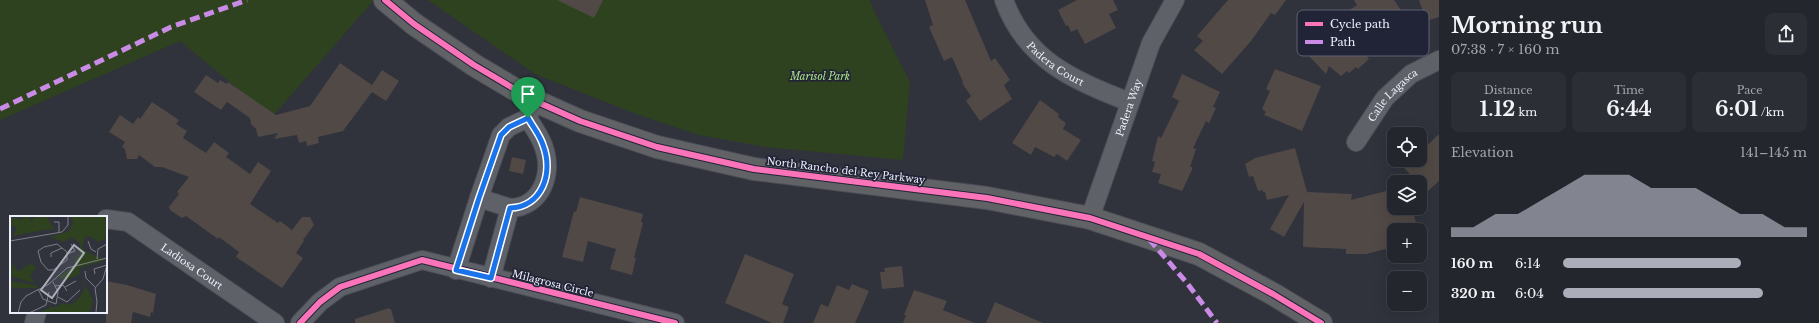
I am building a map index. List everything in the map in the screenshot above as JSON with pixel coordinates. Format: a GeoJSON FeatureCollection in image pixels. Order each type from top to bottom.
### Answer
{"type":"FeatureCollection","features":[{"type":"Feature","properties":{"kind":"street","name":"North Rancho del Rey Parkway"},"geometry":{"type":"LineString","coordinates":[[385,0],[414,24],[474,65],[530,109],[580,121],[657,147],[754,169],[988,198],[1090,218],[1199,254],[1273,294],[1320,323]]}},
{"type":"Feature","properties":{"kind":"street","name":"Padera Court"},"geometry":{"type":"LineString","coordinates":[[1004,0],[1025,38],[1050,64],[1081,83],[1129,102]]}},
{"type":"Feature","properties":{"kind":"street","name":"Padera Way"},"geometry":{"type":"LineString","coordinates":[[1090,218],[1129,102],[1151,43],[1175,0]]}},
{"type":"Feature","properties":{"kind":"street","name":"Calle Lagasca"},"geometry":{"type":"LineString","coordinates":[[1356,142],[1385,98],[1411,74],[1439,60]]}},
{"type":"Feature","properties":{"kind":"street"},"geometry":{"type":"LineString","coordinates":[[456,270],[479,198],[501,135],[530,109],[544,146],[548,172],[543,188],[531,201],[520,207],[510,208],[479,198]]}},
{"type":"Feature","properties":{"kind":"street"},"geometry":{"type":"LineString","coordinates":[[491,278],[510,208]]}},
{"type":"Feature","properties":{"kind":"street","name":"Ladiosa Court"},"geometry":{"type":"LineString","coordinates":[[107,219],[128,222],[275,323]]}},
{"type":"Feature","properties":{"kind":"street","name":"Milagrosa Circle"},"geometry":{"type":"LineString","coordinates":[[300,323],[320,302],[340,287],[422,260],[456,270],[675,323]]}},
{"type":"Feature","properties":{"kind":"street"},"geometry":{"type":"LineString","coordinates":[[34,323],[37,313]]}},
{"type":"Feature","properties":{"kind":"green space"},"geometry":{"type":"Polygon","coordinates":[[[0,0],[374,0],[272,117],[180,41],[0,120],[0,0]]]}},
{"type":"Feature","properties":{"kind":"green space","name":"Marisol Park"},"geometry":{"type":"Polygon","coordinates":[[[428,0],[870,0],[874,11],[910,82],[903,160],[765,147],[699,135],[636,114],[535,74],[428,0]]]}},
{"type":"Feature","properties":{"kind":"building"},"geometry":{"type":"Polygon","coordinates":[[[557,0],[603,0],[594,18],[557,0]]]}},
{"type":"Feature","properties":{"kind":"building"},"geometry":{"type":"Polygon","coordinates":[[[925,0],[965,0],[991,61],[995,58],[1010,80],[1004,85],[1012,99],[980,121],[966,101],[971,96],[962,83],[963,82],[952,57],[944,61],[929,27],[933,25],[925,0]]]}},
{"type":"Feature","properties":{"kind":"building"},"geometry":{"type":"Polygon","coordinates":[[[1077,0],[1113,0],[1118,10],[1109,14],[1116,28],[1085,44],[1077,29],[1071,32],[1068,25],[1066,26],[1058,10],[1077,0]]]}},
{"type":"Feature","properties":{"kind":"building"},"geometry":{"type":"Polygon","coordinates":[[[1228,0],[1286,0],[1275,15],[1271,13],[1251,41],[1222,74],[1194,50],[1203,41],[1197,36],[1228,0]]]}},
{"type":"Feature","properties":{"kind":"building"},"geometry":{"type":"Polygon","coordinates":[[[1354,0],[1394,0],[1401,10],[1350,10],[1357,5],[1354,0]]]}},
{"type":"Feature","properties":{"kind":"building"},"geometry":{"type":"Polygon","coordinates":[[[1419,0],[1439,0],[1439,17],[1429,20],[1429,10],[1422,10],[1419,0]]]}},
{"type":"Feature","properties":{"kind":"building"},"geometry":{"type":"Polygon","coordinates":[[[1309,56],[1368,56],[1367,57],[1369,59],[1358,69],[1356,67],[1349,73],[1347,71],[1341,76],[1329,66],[1326,74],[1309,56]]]}},
{"type":"Feature","properties":{"kind":"building"},"geometry":{"type":"Polygon","coordinates":[[[340,63],[372,85],[382,70],[399,81],[386,101],[372,92],[343,131],[318,137],[319,143],[307,146],[306,141],[299,143],[297,135],[274,139],[278,133],[258,137],[256,129],[251,124],[250,118],[227,102],[221,110],[194,92],[206,75],[218,83],[220,80],[227,84],[228,82],[276,115],[310,106],[340,63]]]}},
{"type":"Feature","properties":{"kind":"building"},"geometry":{"type":"Polygon","coordinates":[[[1275,69],[1321,86],[1302,131],[1264,115],[1266,112],[1262,109],[1270,91],[1266,89],[1275,69]]]}},
{"type":"Feature","properties":{"kind":"building"},"geometry":{"type":"Polygon","coordinates":[[[1182,74],[1220,92],[1213,107],[1216,108],[1209,123],[1206,121],[1193,148],[1196,149],[1190,167],[1192,167],[1192,170],[1182,191],[1158,183],[1161,174],[1152,172],[1155,162],[1152,161],[1158,136],[1161,138],[1179,101],[1172,97],[1182,74]]]}},
{"type":"Feature","properties":{"kind":"building"},"geometry":{"type":"Polygon","coordinates":[[[1040,100],[1059,114],[1058,117],[1066,123],[1063,129],[1081,140],[1067,161],[1057,154],[1054,157],[1035,147],[1031,155],[1012,143],[1040,100]]]}},
{"type":"Feature","properties":{"kind":"building"},"geometry":{"type":"Polygon","coordinates":[[[152,102],[179,120],[176,124],[187,131],[183,138],[206,153],[214,142],[229,153],[226,157],[250,174],[258,162],[271,171],[250,204],[278,223],[280,221],[292,230],[302,217],[310,217],[314,225],[296,253],[303,258],[282,288],[236,257],[239,252],[219,237],[218,239],[186,216],[182,218],[170,210],[169,207],[179,194],[177,192],[189,177],[162,167],[155,167],[139,155],[137,159],[127,159],[125,149],[122,147],[125,142],[109,132],[120,115],[133,124],[138,117],[140,119],[152,102]]]}},
{"type":"Feature","properties":{"kind":"building"},"geometry":{"type":"Polygon","coordinates":[[[1439,134],[1439,181],[1427,192],[1427,175],[1411,175],[1403,167],[1427,167],[1427,145],[1439,134]]]}},
{"type":"Feature","properties":{"kind":"building"},"geometry":{"type":"Polygon","coordinates":[[[1295,148],[1307,192],[1352,194],[1351,200],[1387,191],[1387,215],[1414,215],[1416,223],[1387,223],[1387,249],[1366,254],[1346,254],[1346,249],[1303,247],[1304,202],[1284,237],[1270,229],[1289,195],[1267,200],[1263,190],[1258,191],[1253,176],[1249,177],[1245,164],[1255,158],[1295,148]]]}},
{"type":"Feature","properties":{"kind":"building"},"geometry":{"type":"Polygon","coordinates":[[[512,157],[526,160],[523,174],[509,171],[512,157]]]}},
{"type":"Feature","properties":{"kind":"building"},"geometry":{"type":"Polygon","coordinates":[[[580,197],[643,214],[641,222],[643,223],[634,258],[636,258],[632,275],[610,269],[616,249],[588,241],[583,262],[562,257],[574,211],[576,212],[580,197]]]}},
{"type":"Feature","properties":{"kind":"building"},"geometry":{"type":"Polygon","coordinates":[[[745,254],[794,274],[782,304],[789,307],[783,323],[772,323],[725,303],[745,254]]]}},
{"type":"Feature","properties":{"kind":"building"},"geometry":{"type":"Polygon","coordinates":[[[902,266],[904,287],[882,289],[880,272],[885,272],[884,268],[902,266]]]}},
{"type":"Feature","properties":{"kind":"building"},"geometry":{"type":"Polygon","coordinates":[[[107,281],[127,285],[156,294],[153,313],[151,312],[150,317],[133,312],[131,323],[106,323],[107,281]]]}},
{"type":"Feature","properties":{"kind":"building"},"geometry":{"type":"Polygon","coordinates":[[[852,284],[869,291],[855,323],[813,323],[821,304],[828,307],[837,285],[849,290],[852,284]]]}},
{"type":"Feature","properties":{"kind":"building"},"geometry":{"type":"Polygon","coordinates":[[[914,290],[947,301],[943,310],[975,323],[903,323],[906,315],[904,315],[914,290]]]}},
{"type":"Feature","properties":{"kind":"building"},"geometry":{"type":"Polygon","coordinates":[[[995,302],[1043,323],[986,323],[995,302]]]}},
{"type":"Feature","properties":{"kind":"building"},"geometry":{"type":"Polygon","coordinates":[[[389,308],[391,309],[395,323],[355,323],[355,319],[389,308]]]}},
{"type":"Feature","properties":{"kind":"marked path"},"geometry":{"type":"LineString","coordinates":[[0,109],[171,27],[247,0]]}},
{"type":"Feature","properties":{"kind":"marked path"},"geometry":{"type":"LineString","coordinates":[[1149,239],[1187,283],[1217,323]]}},
{"type":"Feature","properties":{"kind":"cycle path"},"geometry":{"type":"LineString","coordinates":[[385,0],[414,24],[474,65],[533,100],[580,121],[657,147],[754,169],[987,198],[1090,218],[1199,254],[1273,294],[1321,323]]}},
{"type":"Feature","properties":{"kind":"cycle path"},"geometry":{"type":"LineString","coordinates":[[300,323],[320,302],[340,287],[422,260],[675,323]]}},
{"type":"Feature","properties":{"kind":"route"},"geometry":{"type":"LineString","coordinates":[[528,118],[544,146],[548,172],[543,188],[531,201],[520,207],[510,208],[491,278],[456,270],[501,135],[509,127],[528,118]]}}]}
